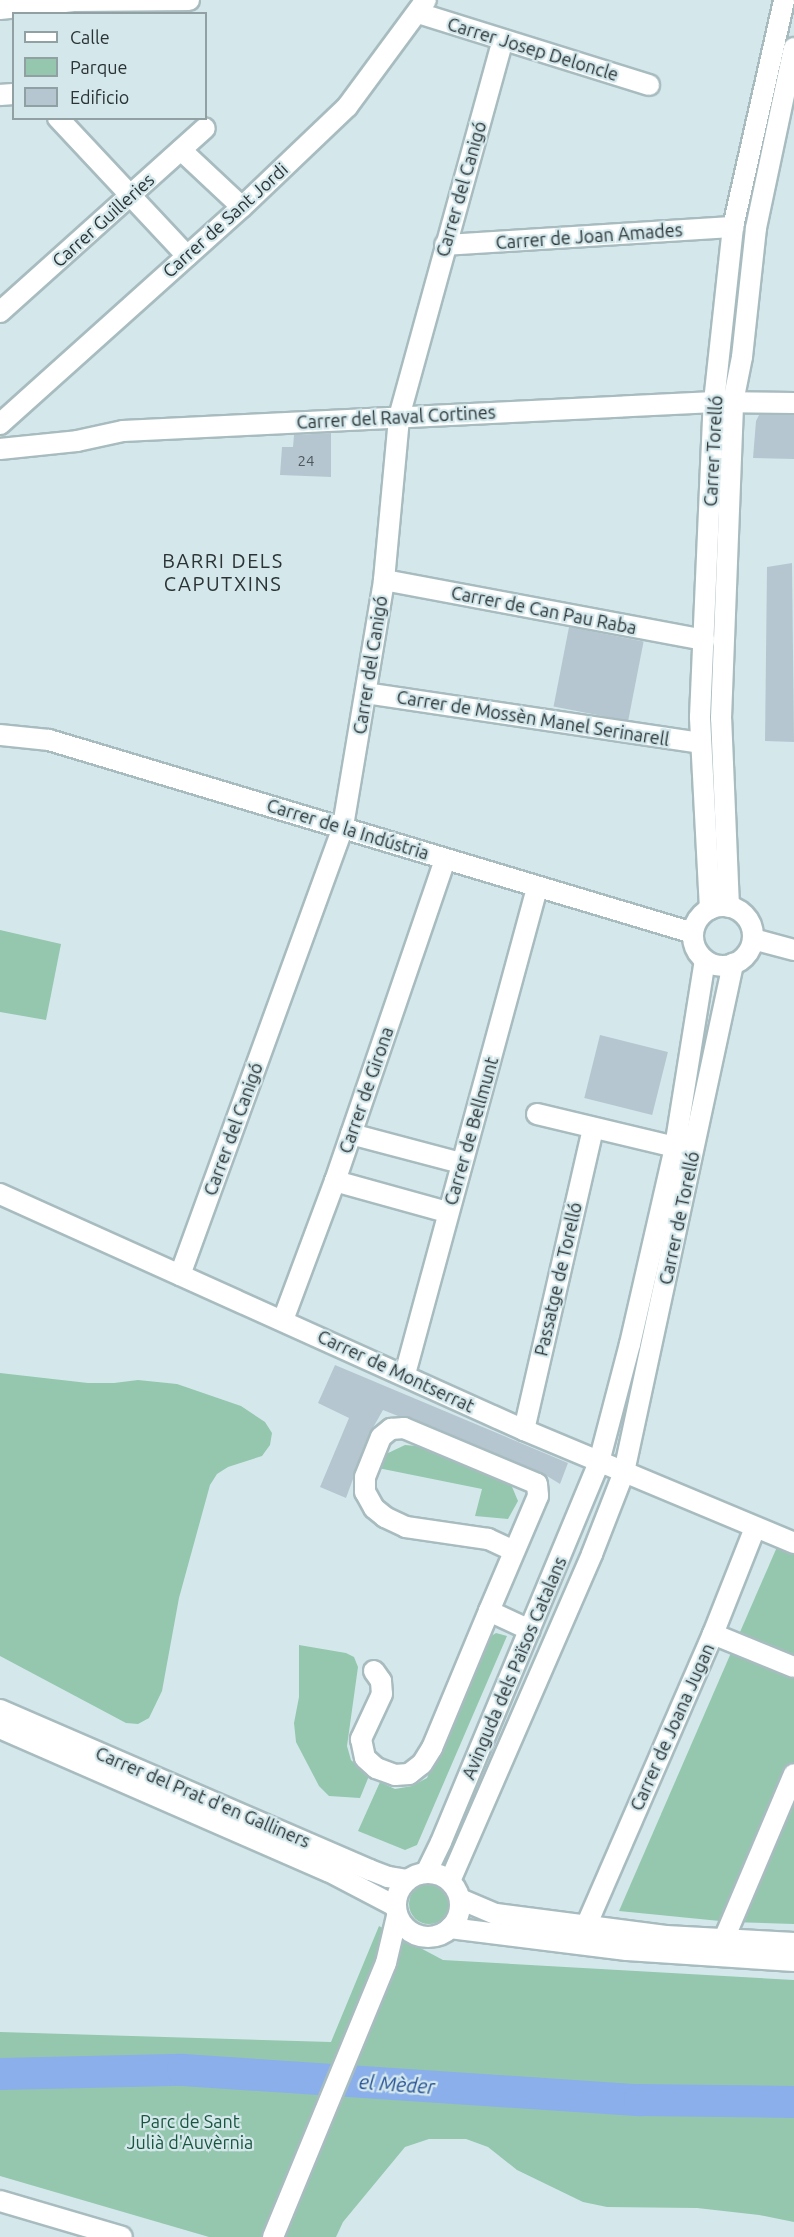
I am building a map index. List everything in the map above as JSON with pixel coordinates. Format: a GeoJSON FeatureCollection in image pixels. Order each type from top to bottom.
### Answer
{"type":"FeatureCollection","features":[{"type":"Feature","properties":{"kind":"street"},"geometry":{"type":"LineString","coordinates":[[0,9],[74,1],[189,0]]}},
{"type":"Feature","properties":{"kind":"street","name":"Carrer Torelló"},"geometry":{"type":"LineString","coordinates":[[720,908],[700,743],[704,640],[724,402],[733,227],[784,0]]}},
{"type":"Feature","properties":{"kind":"street","name":"Carrer Josep Deloncle"},"geometry":{"type":"LineString","coordinates":[[422,6],[503,40],[649,85]]}},
{"type":"Feature","properties":{"kind":"street","name":"Carrer de Sant Jordi"},"geometry":{"type":"LineString","coordinates":[[6,449],[2,422],[242,207],[347,107],[422,6]]}},
{"type":"Feature","properties":{"kind":"street","name":"Carrer del Canigó"},"geometry":{"type":"LineString","coordinates":[[180,1275],[343,826],[384,579],[399,417],[503,40]]}},
{"type":"Feature","properties":{"kind":"street","name":"Carrer Torelló"},"geometry":{"type":"LineString","coordinates":[[720,908],[724,402],[742,357],[756,228],[794,48]]}},
{"type":"Feature","properties":{"kind":"street"},"geometry":{"type":"LineString","coordinates":[[60,120],[187,255]]}},
{"type":"Feature","properties":{"kind":"street","name":"Carrer Guilleries"},"geometry":{"type":"LineString","coordinates":[[0,312],[205,128]]}},
{"type":"Feature","properties":{"kind":"street"},"geometry":{"type":"LineString","coordinates":[[181,150],[242,207]]}},
{"type":"Feature","properties":{"kind":"street","name":"Carrer de Joan Amades"},"geometry":{"type":"LineString","coordinates":[[445,245],[733,227]]}},
{"type":"Feature","properties":{"kind":"street","name":"Carrer del Raval Cortines"},"geometry":{"type":"LineString","coordinates":[[6,449],[77,441],[123,431],[724,402],[794,403]]}},
{"type":"Feature","properties":{"kind":"street","name":"Carrer de Can Pau Raba"},"geometry":{"type":"LineString","coordinates":[[384,579],[704,640]]}},
{"type":"Feature","properties":{"kind":"street","name":"Carrer de Mossèn Manel Serinarell"},"geometry":{"type":"LineString","coordinates":[[366,693],[700,743]]}},
{"type":"Feature","properties":{"kind":"street","name":"Carrer de la Indústria"},"geometry":{"type":"LineString","coordinates":[[0,735],[49,740],[343,826],[537,888],[693,933]]}},
{"type":"Feature","properties":{"kind":"street","name":"Carrer de Girona"},"geometry":{"type":"LineString","coordinates":[[283,1320],[335,1181],[445,859]]}},
{"type":"Feature","properties":{"kind":"street","name":"Carrer de Bellmunt"},"geometry":{"type":"LineString","coordinates":[[405,1374],[447,1212],[497,1043],[537,888]]}},
{"type":"Feature","properties":{"kind":"street"},"geometry":{"type":"LineString","coordinates":[[720,908],[747,918],[753,939],[746,954],[733,964],[718,965],[705,960],[695,948],[693,933],[699,918],[720,908]]}},
{"type":"Feature","properties":{"kind":"street"},"geometry":{"type":"LineString","coordinates":[[753,939],[794,950]]}},
{"type":"Feature","properties":{"kind":"street","name":"Carrer de Torelló"},"geometry":{"type":"LineString","coordinates":[[600,1462],[628,1354],[675,1147],[705,960]]}},
{"type":"Feature","properties":{"kind":"street","name":"Carrer de Torelló"},"geometry":{"type":"LineString","coordinates":[[624,1473],[733,964]]}},
{"type":"Feature","properties":{"kind":"street"},"geometry":{"type":"LineString","coordinates":[[537,1114],[675,1147]]}},
{"type":"Feature","properties":{"kind":"street","name":"Passatge de Torelló"},"geometry":{"type":"LineString","coordinates":[[524,1430],[593,1129]]}},
{"type":"Feature","properties":{"kind":"street"},"geometry":{"type":"LineString","coordinates":[[351,1134],[461,1163]]}},
{"type":"Feature","properties":{"kind":"street"},"geometry":{"type":"LineString","coordinates":[[335,1181],[447,1212]]}},
{"type":"Feature","properties":{"kind":"street","name":"Carrer de Montserrat"},"geometry":{"type":"LineString","coordinates":[[0,1194],[405,1374],[524,1430],[794,1543]]}},
{"type":"Feature","properties":{"kind":"street"},"geometry":{"type":"LineString","coordinates":[[374,1671],[381,1681],[382,1694],[361,1739],[366,1758],[376,1768],[395,1775],[409,1774],[422,1764],[432,1748],[538,1496],[537,1484],[534,1481],[404,1428],[391,1429],[381,1437],[365,1477],[366,1492],[374,1508],[385,1517],[406,1527],[488,1539],[514,1551]]}},
{"type":"Feature","properties":{"kind":"street","name":"Avinguda dels Països Catalans"},"geometry":{"type":"LineString","coordinates":[[417,1876],[530,1630],[600,1462]]}},
{"type":"Feature","properties":{"kind":"street","name":"Avinguda dels Països Catalans"},"geometry":{"type":"LineString","coordinates":[[450,1881],[592,1554],[624,1473]]}},
{"type":"Feature","properties":{"kind":"street","name":"Carrer de Joana Jugan"},"geometry":{"type":"LineString","coordinates":[[586,1926],[713,1634],[755,1528]]}},
{"type":"Feature","properties":{"kind":"street"},"geometry":{"type":"LineString","coordinates":[[489,1611],[530,1630]]}},
{"type":"Feature","properties":{"kind":"street"},"geometry":{"type":"LineString","coordinates":[[713,1634],[794,1667]]}},
{"type":"Feature","properties":{"kind":"street","name":"Carrer del Prat d'en Galliners"},"geometry":{"type":"LineString","coordinates":[[0,1710],[370,1870],[388,1877],[417,1876]]}},
{"type":"Feature","properties":{"kind":"street","name":"Carrer del Prat d'en Galliners"},"geometry":{"type":"LineString","coordinates":[[0,1728],[328,1871],[396,1911]]}},
{"type":"Feature","properties":{"kind":"street"},"geometry":{"type":"LineString","coordinates":[[724,1939],[794,1774]]}},
{"type":"Feature","properties":{"kind":"street"},"geometry":{"type":"LineString","coordinates":[[273,2237],[386,1963],[397,1894],[417,1876],[439,1875],[450,1881],[459,1899],[458,1915],[450,1928],[436,1936],[421,1936],[404,1927],[396,1911]]}},
{"type":"Feature","properties":{"kind":"street"},"geometry":{"type":"LineString","coordinates":[[459,1899],[496,1914],[586,1926],[666,1936],[794,1943]]}},
{"type":"Feature","properties":{"kind":"street"},"geometry":{"type":"LineString","coordinates":[[450,1928],[627,1950],[794,1961]]}},
{"type":"Feature","properties":{"kind":"street"},"geometry":{"type":"LineString","coordinates":[[386,1963],[421,1936]]}},
{"type":"Feature","properties":{"kind":"street"},"geometry":{"type":"LineString","coordinates":[[0,2201],[122,2237]]}},
{"type":"Feature","properties":{"kind":"green space"},"geometry":{"type":"Polygon","coordinates":[[[0,930],[61,944],[46,1020],[0,1012],[0,930]]]}},
{"type":"Feature","properties":{"kind":"green space"},"geometry":{"type":"Polygon","coordinates":[[[0,1373],[88,1383],[138,1380],[177,1384],[241,1406],[265,1422],[272,1433],[270,1445],[262,1456],[228,1467],[217,1474],[210,1485],[179,1598],[162,1691],[149,1718],[138,1724],[126,1723],[0,1656],[0,1373]]]}},
{"type":"Feature","properties":{"kind":"green space"},"geometry":{"type":"Polygon","coordinates":[[[405,1445],[428,1447],[510,1482],[518,1501],[508,1519],[475,1516],[482,1489],[378,1468],[386,1454],[405,1445]]]}},
{"type":"Feature","properties":{"kind":"green space"},"geometry":{"type":"Polygon","coordinates":[[[780,1540],[794,1546],[794,1924],[730,1922],[619,1911],[780,1540]]]}},
{"type":"Feature","properties":{"kind":"green space"},"geometry":{"type":"Polygon","coordinates":[[[496,1633],[507,1636],[417,1845],[405,1850],[358,1831],[380,1782],[395,1789],[412,1786],[427,1778],[481,1652],[488,1638],[496,1633]]]}},
{"type":"Feature","properties":{"kind":"green space"},"geometry":{"type":"Polygon","coordinates":[[[299,1645],[346,1653],[354,1657],[358,1667],[347,1746],[351,1760],[369,1776],[360,1798],[329,1796],[319,1786],[296,1742],[294,1723],[299,1697],[299,1645]]]}},
{"type":"Feature","properties":{"kind":"green space"},"geometry":{"type":"Polygon","coordinates":[[[429,1884],[437,1885],[443,1890],[448,1896],[448,1912],[443,1918],[437,1923],[429,1924],[421,1923],[415,1918],[410,1912],[409,1904],[410,1896],[415,1890],[421,1885],[429,1884]]]}},
{"type":"Feature","properties":{"kind":"green space","name":"Parc de Sant Julià d'Auvèrnia"},"geometry":{"type":"Polygon","coordinates":[[[379,1926],[443,1960],[794,1980],[794,2222],[759,2215],[697,2208],[607,2207],[583,2202],[517,2170],[488,2147],[466,2139],[429,2139],[405,2147],[343,2222],[336,2237],[209,2237],[0,2176],[0,2032],[331,2042],[379,1926]]]}},
{"type":"Feature","properties":{"kind":"building"},"geometry":{"type":"Polygon","coordinates":[[[759,415],[794,415],[794,459],[753,458],[756,421],[759,415]]]}},
{"type":"Feature","properties":{"kind":"building"},"geometry":{"type":"Polygon","coordinates":[[[331,433],[331,477],[280,475],[282,447],[293,447],[294,435],[331,433]]]}},
{"type":"Feature","properties":{"kind":"building"},"geometry":{"type":"Polygon","coordinates":[[[792,563],[794,742],[765,741],[767,567],[792,563]]]}},
{"type":"Feature","properties":{"kind":"building"},"geometry":{"type":"Polygon","coordinates":[[[569,627],[644,642],[628,721],[554,707],[569,627]]]}},
{"type":"Feature","properties":{"kind":"building"},"geometry":{"type":"Polygon","coordinates":[[[600,1035],[668,1052],[652,1115],[584,1098],[600,1035]]]}},
{"type":"Feature","properties":{"kind":"building"},"geometry":{"type":"Polygon","coordinates":[[[335,1365],[568,1463],[560,1484],[542,1473],[409,1417],[398,1416],[383,1410],[370,1433],[346,1498],[320,1487],[349,1418],[318,1403],[335,1365]]]}},
{"type":"Feature","properties":{"kind":"waterway","name":"el Mèder"},"geometry":{"type":"LineString","coordinates":[[0,2074],[183,2070],[640,2100],[794,2102]]}},
{"type":"Feature","properties":{"kind":"district","name":"BARRI DELS CAPUTXINS"},"geometry":{"type":"Point","coordinates":[223,572]}}]}
